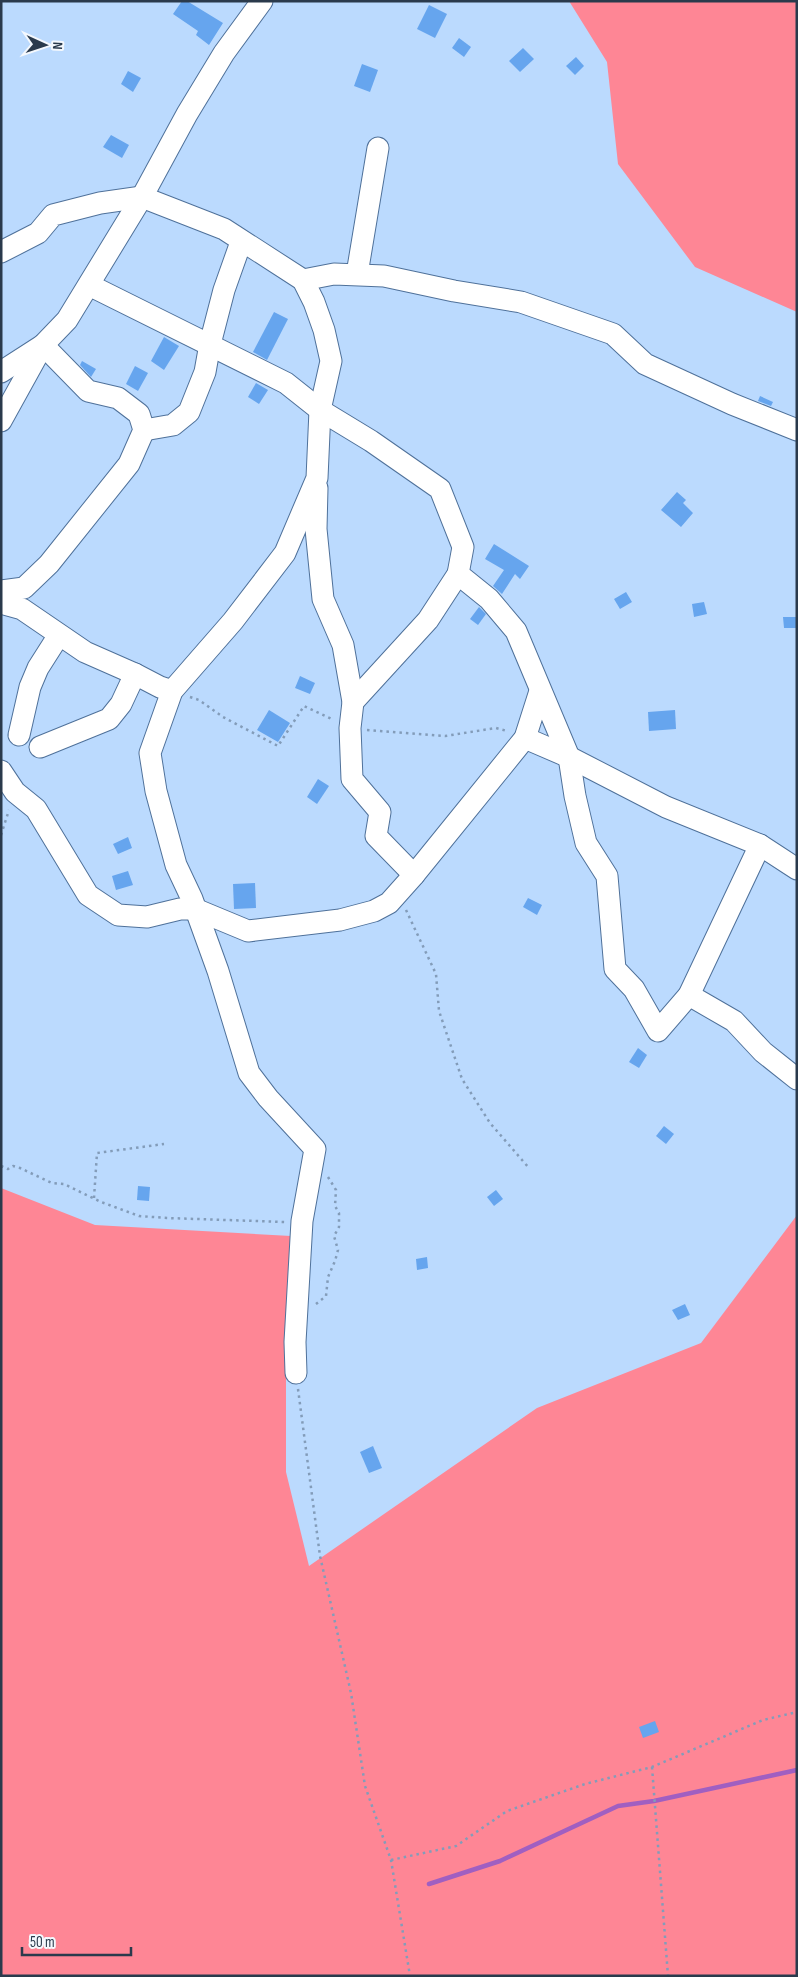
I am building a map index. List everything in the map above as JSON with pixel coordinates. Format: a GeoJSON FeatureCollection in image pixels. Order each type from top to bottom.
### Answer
{"type":"FeatureCollection","features":[{"type":"Feature","properties":{"kind":"street"},"geometry":{"type":"LineString","coordinates":[[1,372],[43,344],[67,320],[142,197],[187,114],[215,68],[262,1]]}},
{"type":"Feature","properties":{"kind":"street"},"geometry":{"type":"LineString","coordinates":[[357,274],[378,148]]}},
{"type":"Feature","properties":{"kind":"street"},"geometry":{"type":"LineString","coordinates":[[1,252],[38,233],[53,215],[100,203],[142,197],[224,229],[241,242],[303,280],[314,302],[324,330],[330,360],[320,410],[316,528],[323,599],[343,644],[353,702],[350,728],[352,779],[380,812],[376,836],[414,875]]}},
{"type":"Feature","properties":{"kind":"street"},"geometry":{"type":"LineString","coordinates":[[144,430],[173,425],[189,412],[205,372],[224,290],[241,242]]}},
{"type":"Feature","properties":{"kind":"street"},"geometry":{"type":"LineString","coordinates":[[303,280],[334,274],[384,276],[454,291],[521,302],[613,334],[645,364],[732,404],[797,430]]}},
{"type":"Feature","properties":{"kind":"street"},"geometry":{"type":"LineString","coordinates":[[89,285],[286,383],[320,410],[371,441],[440,489],[463,547],[458,574],[428,620],[353,702]]}},
{"type":"Feature","properties":{"kind":"street"},"geometry":{"type":"LineString","coordinates":[[1,421],[43,344]]}},
{"type":"Feature","properties":{"kind":"street"},"geometry":{"type":"LineString","coordinates":[[1,591],[24,588],[49,564],[129,464],[144,430],[139,414],[118,398],[88,391],[43,344]]}},
{"type":"Feature","properties":{"kind":"street"},"geometry":{"type":"LineString","coordinates":[[296,1373],[302,1227],[315,1149],[268,1098],[249,1073],[218,971],[192,899],[176,865],[156,792],[150,753],[172,691],[233,621],[285,553],[317,478]]}},
{"type":"Feature","properties":{"kind":"street"},"geometry":{"type":"LineString","coordinates":[[458,574],[489,600],[516,631],[569,756],[575,796],[586,844],[607,876],[615,969],[634,989],[658,1031],[689,995],[760,845]]}},
{"type":"Feature","properties":{"kind":"street"},"geometry":{"type":"LineString","coordinates":[[1,603],[22,609],[85,652],[135,674],[160,688],[172,691]]}},
{"type":"Feature","properties":{"kind":"street"},"geometry":{"type":"LineString","coordinates":[[19,735],[30,687],[38,668],[59,635]]}},
{"type":"Feature","properties":{"kind":"street"},"geometry":{"type":"LineString","coordinates":[[40,747],[109,719],[121,704],[135,674]]}},
{"type":"Feature","properties":{"kind":"street"},"geometry":{"type":"LineString","coordinates":[[1,771],[16,792],[36,809],[88,895],[118,915],[147,917],[180,909],[195,908],[248,931],[349,918],[374,911],[389,902],[414,875],[525,738],[540,691]]}},
{"type":"Feature","properties":{"kind":"street"},"geometry":{"type":"LineString","coordinates":[[525,738],[569,756],[666,807],[760,845],[797,869]]}},
{"type":"Feature","properties":{"kind":"street"},"geometry":{"type":"LineString","coordinates":[[689,995],[734,1021],[763,1052],[797,1079]]}},
{"type":"Feature","properties":{"kind":"path"},"geometry":{"type":"LineString","coordinates":[[1,835],[16,792]]}},
{"type":"Feature","properties":{"kind":"path"},"geometry":{"type":"LineString","coordinates":[[398,892],[436,974],[439,1011],[462,1080],[490,1123],[529,1168]]}},
{"type":"Feature","properties":{"kind":"path"},"geometry":{"type":"LineString","coordinates":[[94,1198],[97,1153],[164,1144]]}},
{"type":"Feature","properties":{"kind":"path"},"geometry":{"type":"LineString","coordinates":[[297,1325],[313,1306],[326,1296],[328,1277],[338,1250],[334,1236],[339,1227],[339,1213],[335,1206],[336,1190],[325,1175],[319,1158],[314,1157]]}},
{"type":"Feature","properties":{"kind":"path"},"geometry":{"type":"LineString","coordinates":[[1,1166],[8,1169],[13,1166],[52,1183],[64,1184],[138,1216],[293,1223],[302,1227]]}},
{"type":"Feature","properties":{"kind":"path"},"geometry":{"type":"LineString","coordinates":[[296,1373],[320,1556],[351,1693],[365,1786],[391,1860],[410,1976]]}},
{"type":"Feature","properties":{"kind":"path"},"geometry":{"type":"LineString","coordinates":[[391,1860],[456,1846],[507,1811],[584,1784],[652,1767],[763,1720],[797,1712]]}},
{"type":"Feature","properties":{"kind":"path"},"geometry":{"type":"LineString","coordinates":[[652,1767],[668,1976]]}},
{"type":"Feature","properties":{"kind":"shaded area"},"geometry":{"type":"Polygon","coordinates":[[[569,1],[797,1],[797,312],[695,267],[618,164],[607,62],[569,1]]]}},
{"type":"Feature","properties":{"kind":"shaded area"},"geometry":{"type":"Polygon","coordinates":[[[1,1188],[95,1225],[291,1236],[286,1310],[286,1472],[309,1566],[537,1408],[701,1343],[797,1215],[797,1976],[1,1976],[1,1188]]]}},
{"type":"Feature","properties":{"kind":"building"},"geometry":{"type":"Polygon","coordinates":[[[182,1],[187,1],[223,23],[209,45],[196,35],[198,31],[173,14],[182,1]]]}},
{"type":"Feature","properties":{"kind":"building"},"geometry":{"type":"Polygon","coordinates":[[[429,5],[447,14],[435,38],[417,29],[429,5]]]}},
{"type":"Feature","properties":{"kind":"building"},"geometry":{"type":"Polygon","coordinates":[[[459,38],[471,47],[464,57],[452,48],[459,38]]]}},
{"type":"Feature","properties":{"kind":"building"},"geometry":{"type":"Polygon","coordinates":[[[523,48],[534,59],[520,72],[509,61],[523,48]]]}},
{"type":"Feature","properties":{"kind":"building"},"geometry":{"type":"Polygon","coordinates":[[[576,57],[584,66],[575,75],[566,66],[576,57]]]}},
{"type":"Feature","properties":{"kind":"building"},"geometry":{"type":"Polygon","coordinates":[[[362,64],[378,70],[370,92],[354,86],[362,64]]]}},
{"type":"Feature","properties":{"kind":"building"},"geometry":{"type":"Polygon","coordinates":[[[128,71],[141,78],[133,92],[121,84],[128,71]]]}},
{"type":"Feature","properties":{"kind":"building"},"geometry":{"type":"Polygon","coordinates":[[[111,135],[129,145],[122,158],[103,147],[111,135]]]}},
{"type":"Feature","properties":{"kind":"building"},"geometry":{"type":"Polygon","coordinates":[[[274,312],[288,319],[267,360],[253,352],[274,312]]]}},
{"type":"Feature","properties":{"kind":"building"},"geometry":{"type":"Polygon","coordinates":[[[164,337],[179,346],[164,370],[151,361],[164,337]]]}},
{"type":"Feature","properties":{"kind":"building"},"geometry":{"type":"Polygon","coordinates":[[[82,361],[96,369],[91,377],[80,365],[82,361]]]}},
{"type":"Feature","properties":{"kind":"building"},"geometry":{"type":"Polygon","coordinates":[[[135,366],[148,373],[138,391],[126,384],[135,366]]]}},
{"type":"Feature","properties":{"kind":"building"},"geometry":{"type":"Polygon","coordinates":[[[256,383],[268,390],[259,404],[248,397],[256,383]]]}},
{"type":"Feature","properties":{"kind":"building"},"geometry":{"type":"Polygon","coordinates":[[[760,396],[773,402],[771,406],[758,401],[760,396]]]}},
{"type":"Feature","properties":{"kind":"building"},"geometry":{"type":"Polygon","coordinates":[[[677,492],[686,500],[683,503],[693,513],[681,527],[661,510],[677,492]]]}},
{"type":"Feature","properties":{"kind":"building"},"geometry":{"type":"Polygon","coordinates":[[[494,544],[529,566],[520,579],[515,574],[502,594],[493,586],[504,570],[485,559],[494,544]]]}},
{"type":"Feature","properties":{"kind":"building"},"geometry":{"type":"Polygon","coordinates":[[[626,592],[632,602],[620,609],[614,599],[626,592]]]}},
{"type":"Feature","properties":{"kind":"building"},"geometry":{"type":"Polygon","coordinates":[[[704,602],[707,614],[694,617],[692,604],[704,602]]]}},
{"type":"Feature","properties":{"kind":"building"},"geometry":{"type":"Polygon","coordinates":[[[479,607],[486,614],[478,625],[470,619],[479,607]]]}},
{"type":"Feature","properties":{"kind":"building"},"geometry":{"type":"Polygon","coordinates":[[[783,617],[797,617],[797,628],[784,628],[783,617]]]}},
{"type":"Feature","properties":{"kind":"building"},"geometry":{"type":"Polygon","coordinates":[[[300,676],[315,683],[310,694],[295,688],[300,676]]]}},
{"type":"Feature","properties":{"kind":"building"},"geometry":{"type":"Polygon","coordinates":[[[269,710],[290,723],[278,742],[257,730],[269,710]]]}},
{"type":"Feature","properties":{"kind":"building"},"geometry":{"type":"Polygon","coordinates":[[[675,710],[676,729],[649,731],[648,712],[675,710]]]}},
{"type":"Feature","properties":{"kind":"building"},"geometry":{"type":"Polygon","coordinates":[[[318,779],[329,786],[317,804],[307,797],[318,779]]]}},
{"type":"Feature","properties":{"kind":"building"},"geometry":{"type":"Polygon","coordinates":[[[128,837],[132,848],[118,854],[113,844],[128,837]]]}},
{"type":"Feature","properties":{"kind":"building"},"geometry":{"type":"Polygon","coordinates":[[[128,871],[133,885],[116,890],[112,876],[128,871]]]}},
{"type":"Feature","properties":{"kind":"building"},"geometry":{"type":"Polygon","coordinates":[[[255,883],[256,908],[234,909],[233,884],[255,883]]]}},
{"type":"Feature","properties":{"kind":"building"},"geometry":{"type":"Polygon","coordinates":[[[528,898],[542,905],[537,915],[523,907],[528,898]]]}},
{"type":"Feature","properties":{"kind":"building"},"geometry":{"type":"Polygon","coordinates":[[[638,1048],[647,1055],[639,1068],[629,1062],[638,1048]]]}},
{"type":"Feature","properties":{"kind":"building"},"geometry":{"type":"Polygon","coordinates":[[[664,1126],[674,1134],[666,1144],[656,1136],[664,1126]]]}},
{"type":"Feature","properties":{"kind":"building"},"geometry":{"type":"Polygon","coordinates":[[[138,1186],[150,1187],[149,1201],[137,1200],[138,1186]]]}},
{"type":"Feature","properties":{"kind":"building"},"geometry":{"type":"Polygon","coordinates":[[[496,1190],[503,1199],[494,1206],[487,1197],[496,1190]]]}},
{"type":"Feature","properties":{"kind":"building"},"geometry":{"type":"Polygon","coordinates":[[[427,1257],[428,1268],[417,1270],[416,1259],[427,1257]]]}},
{"type":"Feature","properties":{"kind":"building"},"geometry":{"type":"Polygon","coordinates":[[[685,1304],[690,1315],[678,1320],[672,1310],[685,1304]]]}},
{"type":"Feature","properties":{"kind":"building"},"geometry":{"type":"Polygon","coordinates":[[[373,1446],[382,1468],[369,1473],[360,1452],[373,1446]]]}},
{"type":"Feature","properties":{"kind":"building"},"geometry":{"type":"Polygon","coordinates":[[[655,1721],[659,1732],[643,1738],[639,1727],[655,1721]]]}},
{"type":"Feature","properties":{"kind":"waterway"},"geometry":{"type":"LineString","coordinates":[[429,1884],[500,1861],[618,1806],[654,1801],[797,1770]]}}]}
